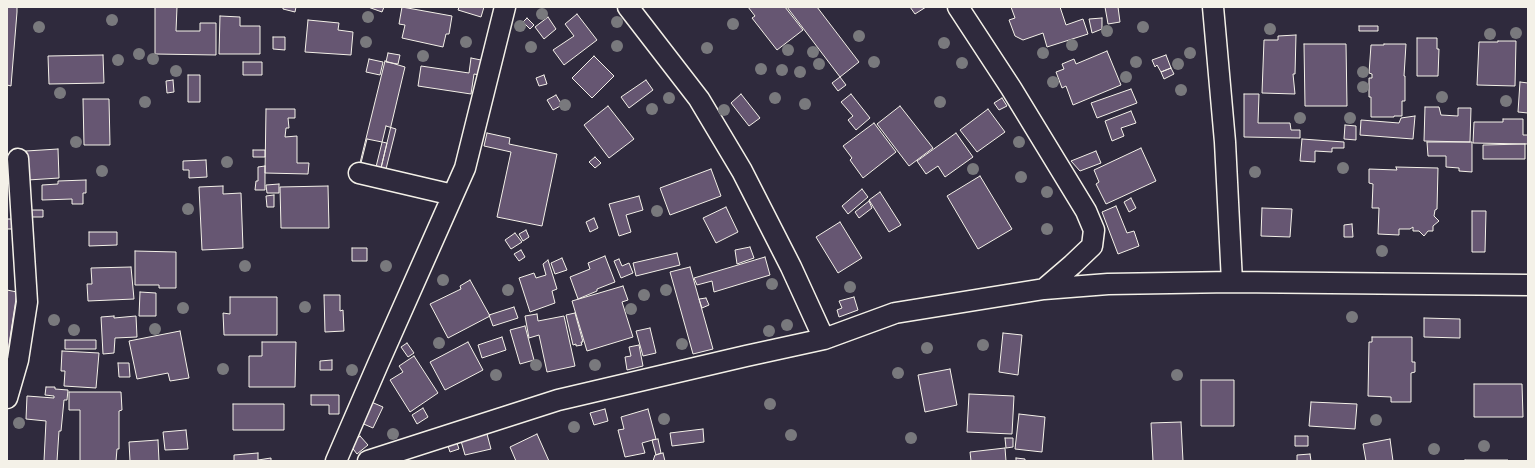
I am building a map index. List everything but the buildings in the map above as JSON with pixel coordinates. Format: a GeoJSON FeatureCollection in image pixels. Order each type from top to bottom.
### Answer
{"type":"FeatureCollection","features":[{"type":"Feature","properties":{"kind":"street"},"geometry":{"type":"LineString","coordinates":[[336,461],[465,168],[505,7]]}},
{"type":"Feature","properties":{"kind":"street"},"geometry":{"type":"LineString","coordinates":[[628,7],[699,99],[742,171],[791,267],[824,339]]}},
{"type":"Feature","properties":{"kind":"street"},"geometry":{"type":"LineString","coordinates":[[958,7],[1011,88],[1086,211],[1094,230],[1092,246],[1044,289]]}},
{"type":"Feature","properties":{"kind":"street"},"geometry":{"type":"LineString","coordinates":[[1213,7],[1225,142],[1232,282]]}},
{"type":"Feature","properties":{"kind":"street"},"geometry":{"type":"LineString","coordinates":[[7,398],[18,360],[27,302],[18,159]]}},
{"type":"Feature","properties":{"kind":"street"},"geometry":{"type":"LineString","coordinates":[[360,173],[453,195]]}},
{"type":"Feature","properties":{"kind":"street"},"geometry":{"type":"LineString","coordinates":[[368,461],[558,400],[824,339],[895,313],[1044,289],[1108,284],[1232,282],[1528,285]]}}]}
